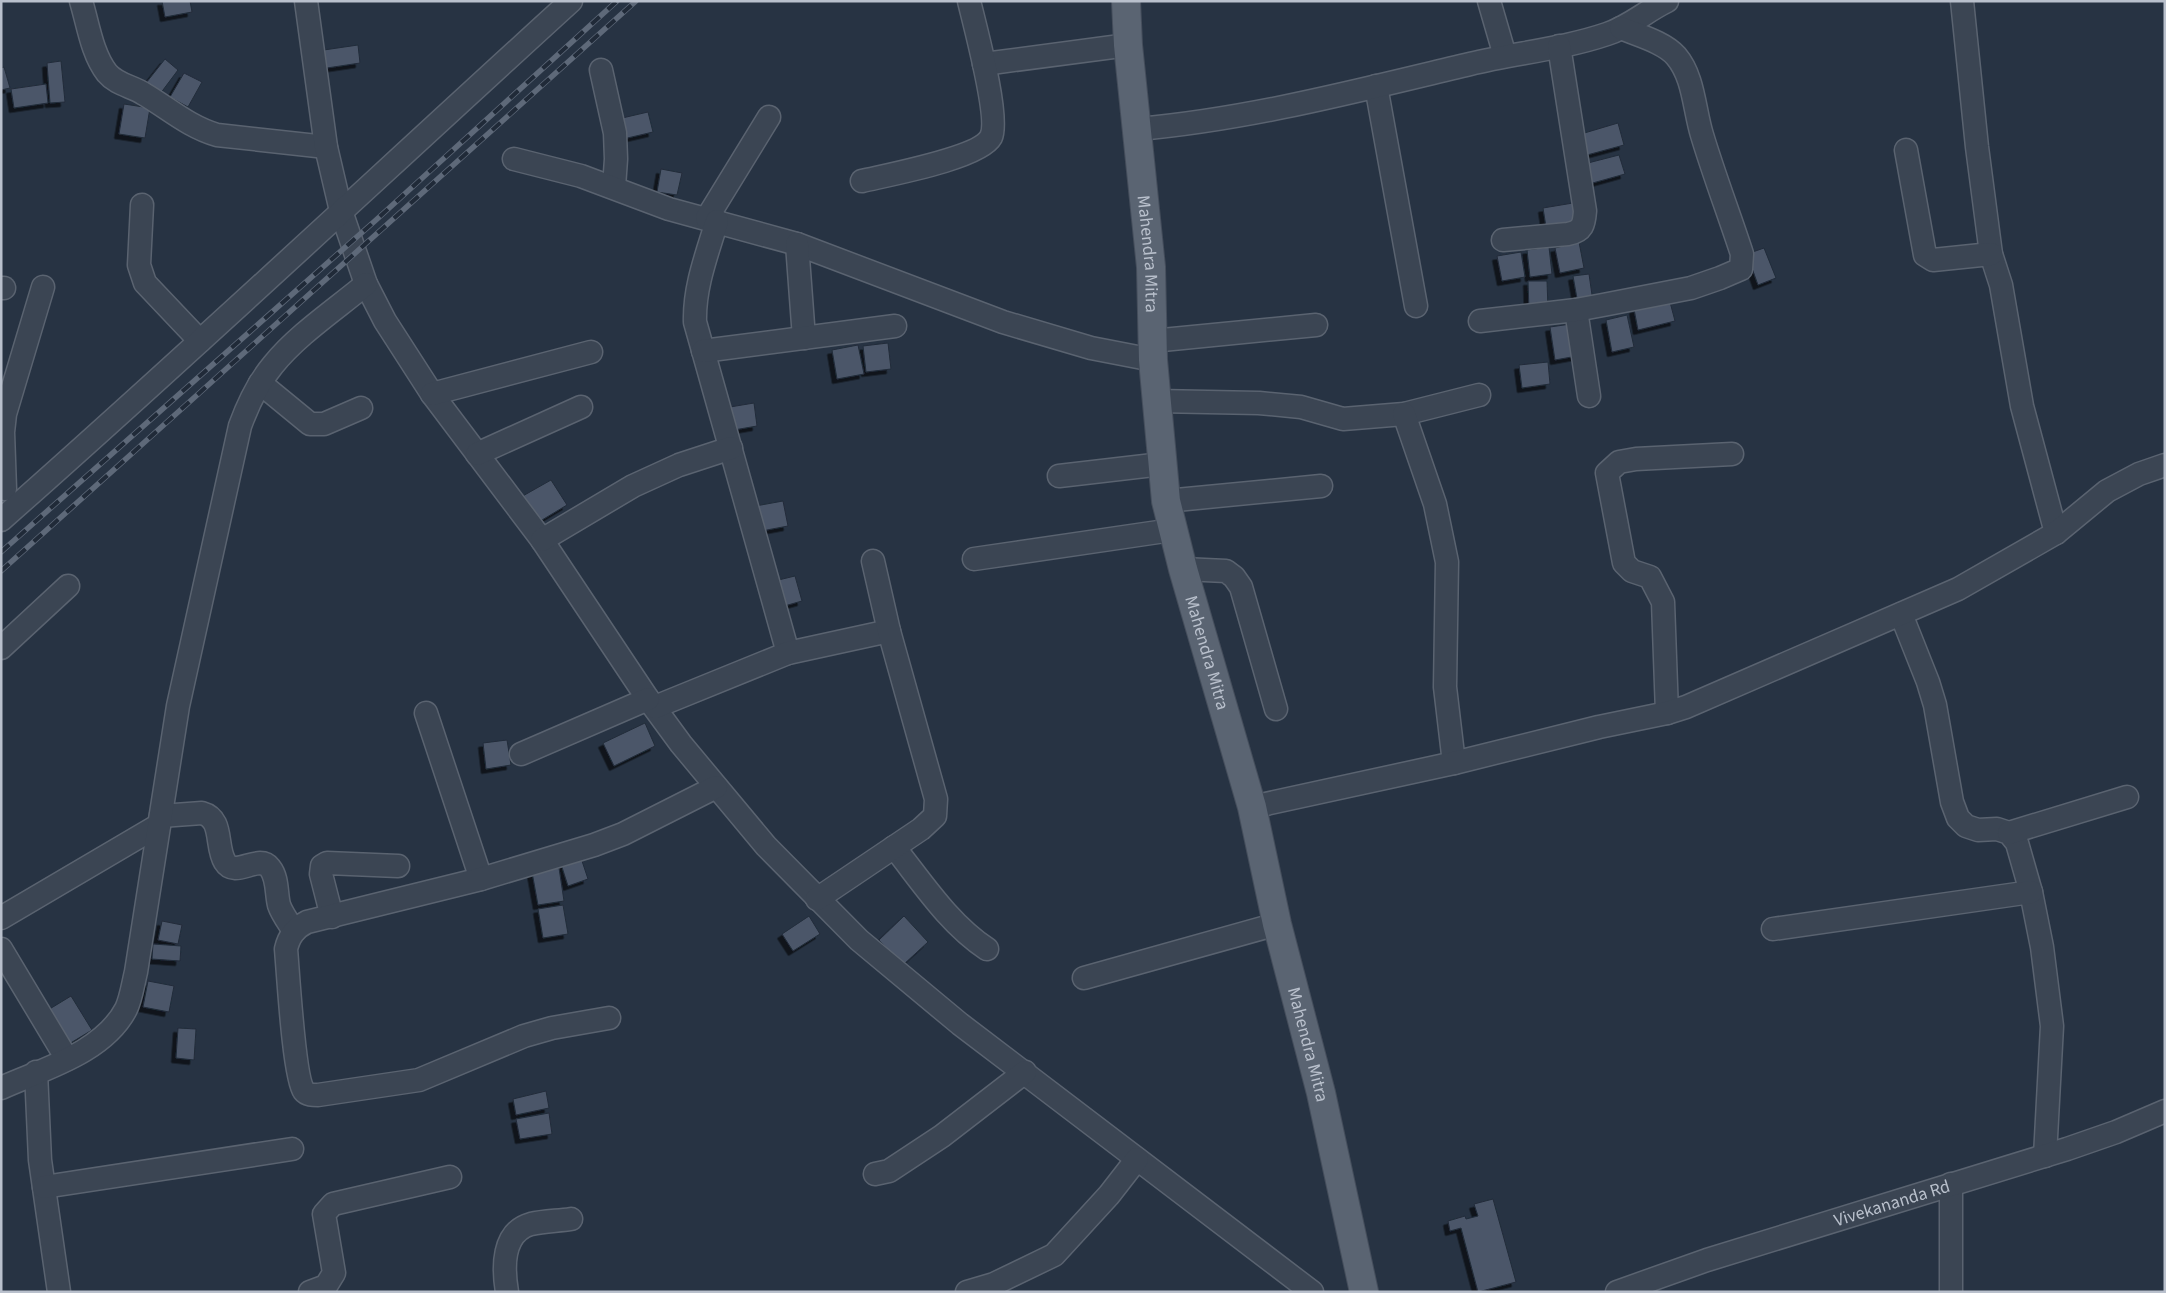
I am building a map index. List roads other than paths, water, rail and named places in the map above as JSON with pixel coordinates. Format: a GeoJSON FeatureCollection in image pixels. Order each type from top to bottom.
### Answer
{"type":"FeatureCollection","features":[{"type":"Feature","properties":{"kind":"main road","name":"Mahendra Mitra"},"geometry":{"type":"LineString","coordinates":[[1126,1],[1128,45],[1151,267],[1152,351],[1166,501],[1172,530],[1252,807],[1278,924],[1322,1093],[1364,1292]]}},
{"type":"Feature","properties":{"kind":"street"},"geometry":{"type":"LineString","coordinates":[[81,1],[99,60],[108,74],[122,85],[142,93],[188,124],[217,135],[326,147]]}},
{"type":"Feature","properties":{"kind":"street"},"geometry":{"type":"LineString","coordinates":[[306,1],[326,147],[341,211],[366,284],[385,321],[432,394],[542,540],[681,744],[766,846],[859,940],[960,1024],[1312,1292]]}},
{"type":"Feature","properties":{"kind":"street"},"geometry":{"type":"LineString","coordinates":[[1,520],[200,341],[571,1]]}},
{"type":"Feature","properties":{"kind":"street"},"geometry":{"type":"LineString","coordinates":[[862,182],[965,155],[984,146],[991,137],[993,126],[988,85],[969,1]]}},
{"type":"Feature","properties":{"kind":"street"},"geometry":{"type":"LineString","coordinates":[[1489,1],[1506,56]]}},
{"type":"Feature","properties":{"kind":"street"},"geometry":{"type":"LineString","coordinates":[[1138,129],[1235,117],[1506,56],[1559,46],[1607,34],[1667,1]]}},
{"type":"Feature","properties":{"kind":"street"},"geometry":{"type":"LineString","coordinates":[[1962,1],[1977,147],[1991,254],[2001,285],[2022,406],[2056,533]]}},
{"type":"Feature","properties":{"kind":"street"},"geometry":{"type":"LineString","coordinates":[[1480,322],[1576,310],[1691,288],[1741,269],[1743,264],[1742,254],[1702,134],[1691,85],[1683,68],[1676,55],[1653,41],[1621,28]]}},
{"type":"Feature","properties":{"kind":"street"},"geometry":{"type":"LineString","coordinates":[[984,64],[1128,45]]}},
{"type":"Feature","properties":{"kind":"street"},"geometry":{"type":"LineString","coordinates":[[1503,240],[1568,234],[1582,228],[1584,223],[1585,210],[1559,46]]}},
{"type":"Feature","properties":{"kind":"street"},"geometry":{"type":"LineString","coordinates":[[601,70],[615,133],[614,187]]}},
{"type":"Feature","properties":{"kind":"street"},"geometry":{"type":"LineString","coordinates":[[1376,86],[1400,209],[1416,306]]}},
{"type":"Feature","properties":{"kind":"street"},"geometry":{"type":"LineString","coordinates":[[769,117],[712,220],[694,304],[695,322],[788,653]]}},
{"type":"Feature","properties":{"kind":"street"},"geometry":{"type":"LineString","coordinates":[[1906,150],[1925,255],[1933,260],[1991,254]]}},
{"type":"Feature","properties":{"kind":"street"},"geometry":{"type":"LineString","coordinates":[[514,159],[581,176],[669,209],[797,244],[1003,322],[1091,348],[1152,351],[1316,325]]}},
{"type":"Feature","properties":{"kind":"street"},"geometry":{"type":"LineString","coordinates":[[142,205],[139,265],[145,283],[200,341]]}},
{"type":"Feature","properties":{"kind":"street"},"geometry":{"type":"LineString","coordinates":[[797,244],[804,338]]}},
{"type":"Feature","properties":{"kind":"street"},"geometry":{"type":"LineString","coordinates":[[1,1088],[67,1058],[106,1035],[126,1009],[136,972],[182,684],[240,426],[248,404],[274,364],[299,340],[366,284]]}},
{"type":"Feature","properties":{"kind":"street"},"geometry":{"type":"LineString","coordinates":[[41,485],[3,489],[3,432],[5,414],[43,287]]}},
{"type":"Feature","properties":{"kind":"street"},"geometry":{"type":"LineString","coordinates":[[1576,310],[1589,396]]}},
{"type":"Feature","properties":{"kind":"street"},"geometry":{"type":"LineString","coordinates":[[703,351],[895,326]]}},
{"type":"Feature","properties":{"kind":"street"},"geometry":{"type":"LineString","coordinates":[[432,394],[591,352]]}},
{"type":"Feature","properties":{"kind":"street"},"geometry":{"type":"LineString","coordinates":[[260,383],[310,424],[324,424],[361,408]]}},
{"type":"Feature","properties":{"kind":"street"},"geometry":{"type":"LineString","coordinates":[[1156,401],[1276,404],[1301,407],[1343,419],[1404,414],[1479,395]]}},
{"type":"Feature","properties":{"kind":"street"},"geometry":{"type":"LineString","coordinates":[[477,454],[581,406]]}},
{"type":"Feature","properties":{"kind":"street"},"geometry":{"type":"LineString","coordinates":[[1404,414],[1435,504],[1447,562],[1444,688],[1454,763]]}},
{"type":"Feature","properties":{"kind":"street"},"geometry":{"type":"LineString","coordinates":[[542,540],[633,486],[679,465],[731,448]]}},
{"type":"Feature","properties":{"kind":"street"},"geometry":{"type":"LineString","coordinates":[[1667,713],[1663,602],[1650,577],[1632,571],[1624,562],[1607,474],[1619,462],[1636,459],[1732,454]]}},
{"type":"Feature","properties":{"kind":"street"},"geometry":{"type":"LineString","coordinates":[[1059,476],[1162,464]]}},
{"type":"Feature","properties":{"kind":"street"},"geometry":{"type":"LineString","coordinates":[[1252,807],[1454,763],[1581,731],[1667,713],[1958,589],[2056,533],[2107,491],[2139,474],[2165,465]]}},
{"type":"Feature","properties":{"kind":"street"},"geometry":{"type":"LineString","coordinates":[[1166,501],[1321,486]]}},
{"type":"Feature","properties":{"kind":"street"},"geometry":{"type":"LineString","coordinates":[[974,559],[1172,530]]}},
{"type":"Feature","properties":{"kind":"street"},"geometry":{"type":"LineString","coordinates":[[817,899],[921,829],[935,816],[936,800],[889,631],[873,561]]}},
{"type":"Feature","properties":{"kind":"street"},"geometry":{"type":"LineString","coordinates":[[1183,569],[1226,572],[1234,577],[1241,587],[1276,709]]}},
{"type":"Feature","properties":{"kind":"street"},"geometry":{"type":"LineString","coordinates":[[1,648],[68,586]]}},
{"type":"Feature","properties":{"kind":"street"},"geometry":{"type":"LineString","coordinates":[[1901,614],[1935,705],[1952,802],[1958,818],[1966,826],[1978,830],[1998,829],[2009,833],[2017,843],[2031,892],[2042,948],[2052,1026],[2045,1156]]}},
{"type":"Feature","properties":{"kind":"street"},"geometry":{"type":"LineString","coordinates":[[521,754],[788,653],[889,631]]}},
{"type":"Feature","properties":{"kind":"street"},"geometry":{"type":"LineString","coordinates":[[426,713],[481,879]]}},
{"type":"Feature","properties":{"kind":"street"},"geometry":{"type":"LineString","coordinates":[[609,1018],[552,1028],[524,1036],[419,1080],[318,1095],[308,1094],[304,1090],[298,1070],[286,949],[289,938],[307,922],[527,866],[623,834],[716,787]]}},
{"type":"Feature","properties":{"kind":"street"},"geometry":{"type":"LineString","coordinates":[[2009,833],[2127,797]]}},
{"type":"Feature","properties":{"kind":"street"},"geometry":{"type":"LineString","coordinates":[[1,918],[160,821],[202,813],[208,815],[215,824],[224,861],[229,867],[237,868],[262,862],[267,864],[272,870],[279,905],[294,932]]}},
{"type":"Feature","properties":{"kind":"street"},"geometry":{"type":"LineString","coordinates":[[894,847],[950,918],[972,940],[986,949]]}},
{"type":"Feature","properties":{"kind":"street"},"geometry":{"type":"LineString","coordinates":[[332,916],[321,874],[322,866],[327,863],[398,866]]}},
{"type":"Feature","properties":{"kind":"street"},"geometry":{"type":"LineString","coordinates":[[1773,930],[2031,892]]}},
{"type":"Feature","properties":{"kind":"street"},"geometry":{"type":"LineString","coordinates":[[1084,978],[1278,924]]}},
{"type":"Feature","properties":{"kind":"street"},"geometry":{"type":"LineString","coordinates":[[2,952],[67,1058]]}},
{"type":"Feature","properties":{"kind":"street"},"geometry":{"type":"LineString","coordinates":[[36,1072],[40,1160],[59,1292]]}},
{"type":"Feature","properties":{"kind":"street"},"geometry":{"type":"LineString","coordinates":[[875,1174],[889,1171],[934,1141],[1025,1072]]}},
{"type":"Feature","properties":{"kind":"street","name":"Vivekananda Rd"},"geometry":{"type":"LineString","coordinates":[[1617,1292],[1706,1260],[2045,1156],[2116,1132],[2165,1111]]}},
{"type":"Feature","properties":{"kind":"street"},"geometry":{"type":"LineString","coordinates":[[44,1187],[292,1149]]}},
{"type":"Feature","properties":{"kind":"street"},"geometry":{"type":"LineString","coordinates":[[967,1292],[996,1288],[1054,1255],[1109,1195],[1137,1159]]}},
{"type":"Feature","properties":{"kind":"street"},"geometry":{"type":"LineString","coordinates":[[310,1292],[326,1286],[334,1273],[324,1214],[332,1204],[450,1176]]}},
{"type":"Feature","properties":{"kind":"street"},"geometry":{"type":"LineString","coordinates":[[1951,1184],[1951,1292]]}},
{"type":"Feature","properties":{"kind":"street"},"geometry":{"type":"LineString","coordinates":[[507,1292],[503,1272],[505,1258],[514,1236],[531,1224],[571,1219]]}},
{"type":"Feature","properties":{"kind":"railway"},"geometry":{"type":"LineString","coordinates":[[1,552],[376,220],[617,1]]}},
{"type":"Feature","properties":{"kind":"railway"},"geometry":{"type":"LineString","coordinates":[[1,571],[636,1]]}}]}
